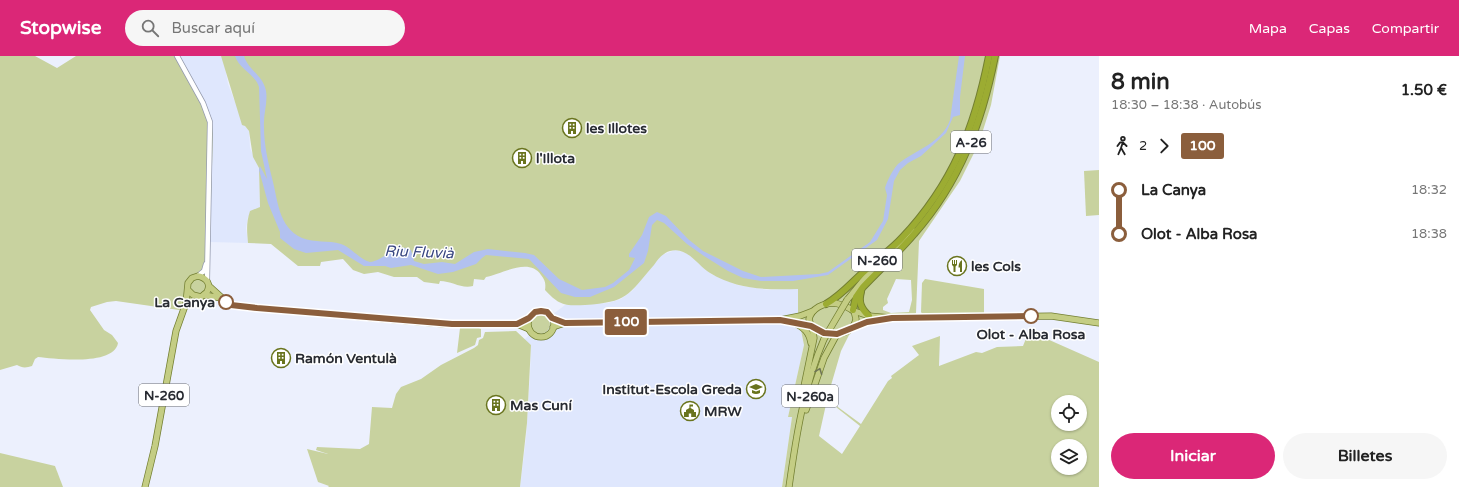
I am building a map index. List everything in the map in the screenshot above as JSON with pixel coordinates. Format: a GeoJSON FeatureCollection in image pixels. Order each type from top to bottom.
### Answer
{"type":"FeatureCollection","features":[{"type":"Feature","properties":{"kind":"highway","name":"A-26"},"geometry":{"type":"LineString","coordinates":[[924,217],[963,149],[977,109],[988,56]]}},
{"type":"Feature","properties":{"kind":"highway","name":"A-26"},"geometry":{"type":"LineString","coordinates":[[924,217],[956,174],[971,142],[982,111],[995,56]]}},
{"type":"Feature","properties":{"kind":"highway","name":"N-260"},"geometry":{"type":"LineString","coordinates":[[853,311],[856,297],[863,287],[914,234],[924,217]]}},
{"type":"Feature","properties":{"kind":"highway","name":"N-260"},"geometry":{"type":"LineString","coordinates":[[826,304],[840,295],[924,217]]}},
{"type":"Feature","properties":{"kind":"highway"},"geometry":{"type":"LineString","coordinates":[[863,287],[860,305],[869,316]]}},
{"type":"Feature","properties":{"kind":"main road","name":"A-26"},"geometry":{"type":"LineString","coordinates":[[910,235],[924,217]]}},
{"type":"Feature","properties":{"kind":"main road","name":"N-260a"},"geometry":{"type":"LineString","coordinates":[[789,487],[800,424],[811,376],[824,339],[847,300],[866,277],[910,235]]}},
{"type":"Feature","properties":{"kind":"main road","name":"N-260"},"geometry":{"type":"LineString","coordinates":[[145,487],[153,453],[176,331],[186,303],[191,280],[198,276],[231,305],[443,324],[517,324],[529,329],[534,335],[542,337],[549,334],[553,327],[565,323],[780,320],[800,316],[826,304]]}},
{"type":"Feature","properties":{"kind":"main road"},"geometry":{"type":"LineString","coordinates":[[204,295],[208,284]]}},
{"type":"Feature","properties":{"kind":"main road"},"geometry":{"type":"LineString","coordinates":[[188,290],[195,297]]}},
{"type":"Feature","properties":{"kind":"main road","name":"N-260"},"geometry":{"type":"LineString","coordinates":[[186,303],[195,297],[204,295],[222,298]]}},
{"type":"Feature","properties":{"kind":"main road"},"geometry":{"type":"LineString","coordinates":[[826,304],[842,305],[853,311],[869,316],[892,318],[1043,316],[1099,323]]}},
{"type":"Feature","properties":{"kind":"main road","name":"N-260"},"geometry":{"type":"LineString","coordinates":[[517,324],[529,318],[535,312],[541,311],[547,312],[552,318],[565,323]]}},
{"type":"Feature","properties":{"kind":"main road"},"geometry":{"type":"LineString","coordinates":[[812,327],[809,319],[813,311]]}},
{"type":"Feature","properties":{"kind":"main road","name":"N-260"},"geometry":{"type":"LineString","coordinates":[[852,327],[856,319],[853,311]]}},
{"type":"Feature","properties":{"kind":"main road"},"geometry":{"type":"LineString","coordinates":[[529,318],[529,329]]}},
{"type":"Feature","properties":{"kind":"main road"},"geometry":{"type":"LineString","coordinates":[[552,318],[553,327]]}},
{"type":"Feature","properties":{"kind":"main road"},"geometry":{"type":"LineString","coordinates":[[837,334],[867,322],[892,318]]}},
{"type":"Feature","properties":{"kind":"main road","name":"N-260"},"geometry":{"type":"LineString","coordinates":[[780,320],[812,327],[824,333],[837,334]]}},
{"type":"Feature","properties":{"kind":"main road","name":"N-260a"},"geometry":{"type":"LineString","coordinates":[[795,323],[805,329],[810,336],[812,349]]}},
{"type":"Feature","properties":{"kind":"main road","name":"N-260a"},"geometry":{"type":"LineString","coordinates":[[800,424],[803,392],[814,338],[812,327]]}},
{"type":"Feature","properties":{"kind":"main road","name":"N-260a"},"geometry":{"type":"LineString","coordinates":[[793,462],[814,383],[824,358],[837,334]]}},
{"type":"Feature","properties":{"kind":"street"},"geometry":{"type":"LineString","coordinates":[[177,56],[207,112],[210,122],[208,284]]}},
{"type":"Feature","properties":{"kind":"street"},"geometry":{"type":"LineString","coordinates":[[198,276],[204,271],[208,261]]}},
{"type":"Feature","properties":{"kind":"shaded area"},"geometry":{"type":"Polygon","coordinates":[[[179,56],[221,56],[224,61],[228,84],[244,125],[249,131],[250,148],[259,168],[260,207],[248,217],[246,228],[248,243],[210,242],[212,121],[179,56]]]}},
{"type":"Feature","properties":{"kind":"shaded area"},"geometry":{"type":"Polygon","coordinates":[[[675,250],[687,253],[711,274],[737,285],[768,290],[798,288],[798,315],[804,345],[788,417],[792,417],[782,487],[520,487],[526,438],[531,345],[524,340],[540,324],[565,305],[608,303],[621,299],[632,291],[662,255],[675,250]]]}},
{"type":"Feature","properties":{"kind":"green space"},"geometry":{"type":"Polygon","coordinates":[[[0,56],[35,56],[57,68],[76,56],[179,56],[212,121],[213,133],[209,269],[210,293],[205,299],[193,301],[186,311],[116,301],[91,307],[90,310],[104,330],[112,335],[118,343],[114,350],[106,355],[96,358],[70,360],[38,357],[35,359],[32,366],[21,367],[17,365],[0,370],[0,56]]]}},
{"type":"Feature","properties":{"kind":"green space"},"geometry":{"type":"Polygon","coordinates":[[[221,56],[1000,56],[991,105],[979,143],[960,181],[919,241],[916,313],[913,316],[873,314],[849,335],[841,351],[827,399],[861,424],[888,381],[892,378],[891,376],[919,355],[912,346],[940,336],[939,366],[976,352],[982,353],[997,347],[1023,346],[1029,331],[1099,362],[1099,487],[782,487],[792,417],[788,417],[804,345],[798,315],[798,289],[764,289],[731,283],[705,270],[692,257],[682,251],[676,250],[667,252],[661,256],[626,296],[610,302],[585,305],[567,305],[558,302],[545,290],[545,282],[541,275],[530,267],[515,268],[486,277],[484,280],[474,279],[473,286],[469,287],[444,281],[440,281],[439,284],[424,282],[417,277],[394,277],[378,272],[364,274],[353,270],[343,259],[321,262],[320,266],[298,266],[271,244],[248,243],[247,223],[250,211],[260,207],[259,168],[253,157],[249,131],[242,125],[221,56]],[[896,279],[887,299],[888,303],[883,307],[883,310],[891,313],[909,312],[912,300],[911,280],[896,279]],[[827,400],[819,436],[842,454],[860,426],[827,400]]]}},
{"type":"Feature","properties":{"kind":"green space"},"geometry":{"type":"Polygon","coordinates":[[[1099,170],[1099,215],[1086,216],[1084,171],[1099,170]]]}},
{"type":"Feature","properties":{"kind":"green space"},"geometry":{"type":"Polygon","coordinates":[[[925,279],[984,289],[984,314],[923,315],[921,312],[922,283],[925,279]]]}},
{"type":"Feature","properties":{"kind":"green space"},"geometry":{"type":"Polygon","coordinates":[[[536,314],[544,314],[550,320],[550,328],[544,334],[536,334],[530,328],[530,320],[536,314]]]}},
{"type":"Feature","properties":{"kind":"green space"},"geometry":{"type":"Polygon","coordinates":[[[460,328],[479,328],[481,329],[481,337],[477,338],[475,345],[457,353],[460,328]]]}},
{"type":"Feature","properties":{"kind":"green space"},"geometry":{"type":"Polygon","coordinates":[[[516,331],[531,345],[527,423],[520,487],[328,487],[329,486],[318,482],[307,449],[328,454],[316,450],[317,447],[360,449],[369,444],[372,407],[392,408],[396,394],[401,387],[421,379],[441,365],[474,348],[478,345],[479,340],[483,338],[485,332],[516,331]]]}},
{"type":"Feature","properties":{"kind":"green space"},"geometry":{"type":"Polygon","coordinates":[[[0,453],[55,466],[63,487],[0,487],[0,453]]]}},
{"type":"Feature","properties":{"kind":"water"},"geometry":{"type":"Polygon","coordinates":[[[235,56],[244,56],[246,61],[262,81],[266,91],[264,122],[265,147],[280,212],[288,227],[294,233],[307,240],[341,244],[366,261],[370,262],[375,261],[400,248],[411,250],[414,261],[424,264],[442,262],[455,264],[474,252],[488,249],[525,253],[534,255],[559,279],[582,290],[605,287],[613,283],[629,270],[635,258],[629,257],[629,254],[642,235],[649,217],[657,212],[666,216],[688,239],[703,251],[743,271],[761,277],[819,274],[828,272],[870,242],[883,221],[887,195],[885,188],[890,175],[896,166],[935,140],[946,128],[950,120],[959,56],[965,56],[960,97],[960,115],[953,117],[946,133],[921,156],[908,163],[900,170],[894,181],[888,219],[877,240],[828,275],[793,281],[761,281],[743,278],[728,271],[704,256],[687,244],[664,223],[657,220],[652,225],[648,251],[644,263],[614,287],[590,297],[575,297],[561,293],[529,259],[486,255],[476,264],[453,272],[438,274],[411,265],[391,268],[385,266],[364,266],[338,250],[306,253],[294,249],[280,238],[280,232],[268,203],[259,170],[260,166],[267,179],[261,151],[259,87],[254,78],[237,61],[235,56]]]}},
{"type":"Feature","properties":{"kind":"bus line","name":"100"},"geometry":{"type":"LineString","coordinates":[[226,302],[231,305],[246,307],[443,324],[517,324],[529,318],[537,311],[547,312],[552,318],[565,323],[780,320],[811,326],[819,331],[830,334],[844,332],[852,327],[867,322],[892,318],[1031,316]]}},
{"type":"Feature","properties":{"kind":"place","name":"les Illotes"},"geometry":{"type":"Point","coordinates":[572,128]}},
{"type":"Feature","properties":{"kind":"place","name":"l'Illota"},"geometry":{"type":"Point","coordinates":[522,158]}},
{"type":"Feature","properties":{"kind":"place","name":"les Cols"},"geometry":{"type":"Point","coordinates":[957,266]}},
{"type":"Feature","properties":{"kind":"place","name":"La Canya"},"geometry":{"type":"Point","coordinates":[226,302]}},
{"type":"Feature","properties":{"kind":"place","name":"Olot - Alba Rosa"},"geometry":{"type":"Point","coordinates":[1031,316]}},
{"type":"Feature","properties":{"kind":"place","name":"Ramón Ventulà"},"geometry":{"type":"Point","coordinates":[281,358]}},
{"type":"Feature","properties":{"kind":"place","name":"Institut-Escola Greda"},"geometry":{"type":"Point","coordinates":[756,389]}},
{"type":"Feature","properties":{"kind":"place","name":"Mas Cuní"},"geometry":{"type":"Point","coordinates":[496,405]}},
{"type":"Feature","properties":{"kind":"place","name":"MRW"},"geometry":{"type":"Point","coordinates":[690,411]}},
{"type":"Feature","properties":{"kind":"water label","name":"Riu Fluvià"},"geometry":{"type":"Point","coordinates":[419,252]}}]}
